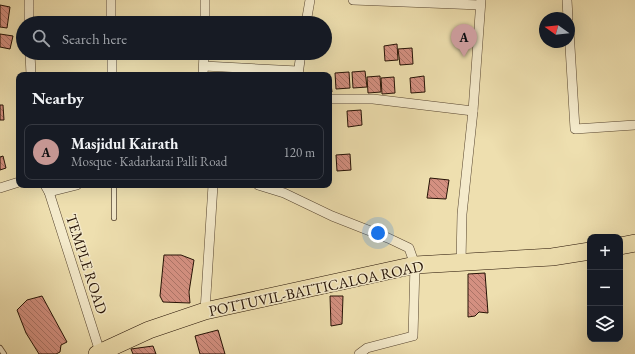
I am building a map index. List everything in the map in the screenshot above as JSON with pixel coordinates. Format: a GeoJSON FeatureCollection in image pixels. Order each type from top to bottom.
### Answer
{"type":"FeatureCollection","features":[{"type":"Feature","properties":{"kind":"highway"},"geometry":{"type":"LineString","coordinates":[[623,245],[635,243]]}},
{"type":"Feature","properties":{"kind":"highway","name":"POTTUVIL-BATTICALOA ROAD"},"geometry":{"type":"LineString","coordinates":[[99,353],[149,330],[204,311],[415,265],[552,257],[587,251]]}},
{"type":"Feature","properties":{"kind":"street"},"geometry":{"type":"LineString","coordinates":[[29,0],[29,16]]}},
{"type":"Feature","properties":{"kind":"street"},"geometry":{"type":"LineString","coordinates":[[111,0],[111,16]]}},
{"type":"Feature","properties":{"kind":"street"},"geometry":{"type":"LineString","coordinates":[[205,0],[205,16]]}},
{"type":"Feature","properties":{"kind":"street"},"geometry":{"type":"LineString","coordinates":[[307,16],[310,0]]}},
{"type":"Feature","properties":{"kind":"street"},"geometry":{"type":"LineString","coordinates":[[353,0],[480,3],[473,111],[462,214],[461,262]]}},
{"type":"Feature","properties":{"kind":"street"},"geometry":{"type":"LineString","coordinates":[[567,0],[568,12]]}},
{"type":"Feature","properties":{"kind":"street"},"geometry":{"type":"LineString","coordinates":[[570,48],[576,128],[635,125]]}},
{"type":"Feature","properties":{"kind":"street"},"geometry":{"type":"LineString","coordinates":[[30,60],[31,72]]}},
{"type":"Feature","properties":{"kind":"street"},"geometry":{"type":"LineString","coordinates":[[112,60],[112,72]]}},
{"type":"Feature","properties":{"kind":"street"},"geometry":{"type":"LineString","coordinates":[[204,60],[204,71],[251,72]]}},
{"type":"Feature","properties":{"kind":"street"},"geometry":{"type":"LineString","coordinates":[[298,72],[300,60]]}},
{"type":"Feature","properties":{"kind":"street"},"geometry":{"type":"LineString","coordinates":[[332,99],[373,99],[473,111]]}},
{"type":"Feature","properties":{"kind":"street"},"geometry":{"type":"LineString","coordinates":[[0,188],[16,183]]}},
{"type":"Feature","properties":{"kind":"street","name":"TEMPLE ROAD"},"geometry":{"type":"LineString","coordinates":[[47,188],[99,353]]}},
{"type":"Feature","properties":{"kind":"street"},"geometry":{"type":"LineString","coordinates":[[204,311],[213,188]]}},
{"type":"Feature","properties":{"kind":"street"},"geometry":{"type":"LineString","coordinates":[[284,189],[332,216],[409,248],[415,265],[412,336],[367,348],[359,354]]}},
{"type":"Feature","properties":{"kind":"lane"},"geometry":{"type":"LineString","coordinates":[[114,188],[114,218]]}},
{"type":"Feature","properties":{"kind":"lane"},"geometry":{"type":"LineString","coordinates":[[0,348],[4,354]]}},
{"type":"Feature","properties":{"kind":"building"},"geometry":{"type":"Polygon","coordinates":[[[0,5],[10,7],[7,28],[0,27],[0,5]]]}},
{"type":"Feature","properties":{"kind":"building"},"geometry":{"type":"Polygon","coordinates":[[[0,34],[13,36],[10,49],[0,47],[0,34]]]}},
{"type":"Feature","properties":{"kind":"building"},"geometry":{"type":"Polygon","coordinates":[[[397,44],[398,60],[385,61],[384,46],[397,44]]]}},
{"type":"Feature","properties":{"kind":"building"},"geometry":{"type":"Polygon","coordinates":[[[412,48],[413,64],[400,65],[398,49],[412,48]]]}},
{"type":"Feature","properties":{"kind":"building"},"geometry":{"type":"Polygon","coordinates":[[[365,71],[367,87],[353,88],[352,72],[365,71]]]}},
{"type":"Feature","properties":{"kind":"building"},"geometry":{"type":"Polygon","coordinates":[[[349,72],[350,88],[336,89],[335,73],[349,72]]]}},
{"type":"Feature","properties":{"kind":"building"},"geometry":{"type":"Polygon","coordinates":[[[380,76],[381,92],[368,93],[367,77],[380,76]]]}},
{"type":"Feature","properties":{"kind":"building"},"geometry":{"type":"Polygon","coordinates":[[[424,76],[425,92],[411,93],[410,78],[424,76]]]}},
{"type":"Feature","properties":{"kind":"building"},"geometry":{"type":"Polygon","coordinates":[[[394,77],[395,93],[382,94],[381,78],[394,77]]]}},
{"type":"Feature","properties":{"kind":"building"},"geometry":{"type":"Polygon","coordinates":[[[0,105],[3,105],[4,120],[0,120],[0,105]]]}},
{"type":"Feature","properties":{"kind":"building"},"geometry":{"type":"Polygon","coordinates":[[[361,110],[362,125],[348,127],[347,111],[361,110]]]}},
{"type":"Feature","properties":{"kind":"building"},"geometry":{"type":"Polygon","coordinates":[[[350,154],[351,170],[337,171],[336,155],[350,154]]]}},
{"type":"Feature","properties":{"kind":"building"},"geometry":{"type":"Polygon","coordinates":[[[3,156],[6,168],[0,170],[0,157],[3,156]]]}},
{"type":"Feature","properties":{"kind":"building"},"geometry":{"type":"Polygon","coordinates":[[[430,178],[449,180],[446,199],[427,198],[430,178]]]}},
{"type":"Feature","properties":{"kind":"building"},"geometry":{"type":"Polygon","coordinates":[[[164,255],[181,255],[194,260],[189,292],[190,303],[163,302],[160,296],[164,255]]]}},
{"type":"Feature","properties":{"kind":"building"},"geometry":{"type":"Polygon","coordinates":[[[485,273],[488,313],[479,312],[475,316],[468,317],[468,274],[485,273]]]}},
{"type":"Feature","properties":{"kind":"building"},"geometry":{"type":"Polygon","coordinates":[[[42,296],[67,342],[61,345],[60,352],[56,354],[39,354],[26,333],[17,310],[27,300],[42,296]]]}},
{"type":"Feature","properties":{"kind":"building"},"geometry":{"type":"Polygon","coordinates":[[[330,296],[343,296],[342,324],[331,326],[330,296]]]}},
{"type":"Feature","properties":{"kind":"building"},"geometry":{"type":"Polygon","coordinates":[[[218,330],[225,354],[200,354],[195,336],[218,330]]]}},
{"type":"Feature","properties":{"kind":"building"},"geometry":{"type":"Polygon","coordinates":[[[153,346],[156,354],[133,354],[131,349],[153,346]]]}},
{"type":"Feature","properties":{"kind":"place","name":"Masjidul Kairath"},"geometry":{"type":"Point","coordinates":[464,57]}}]}
